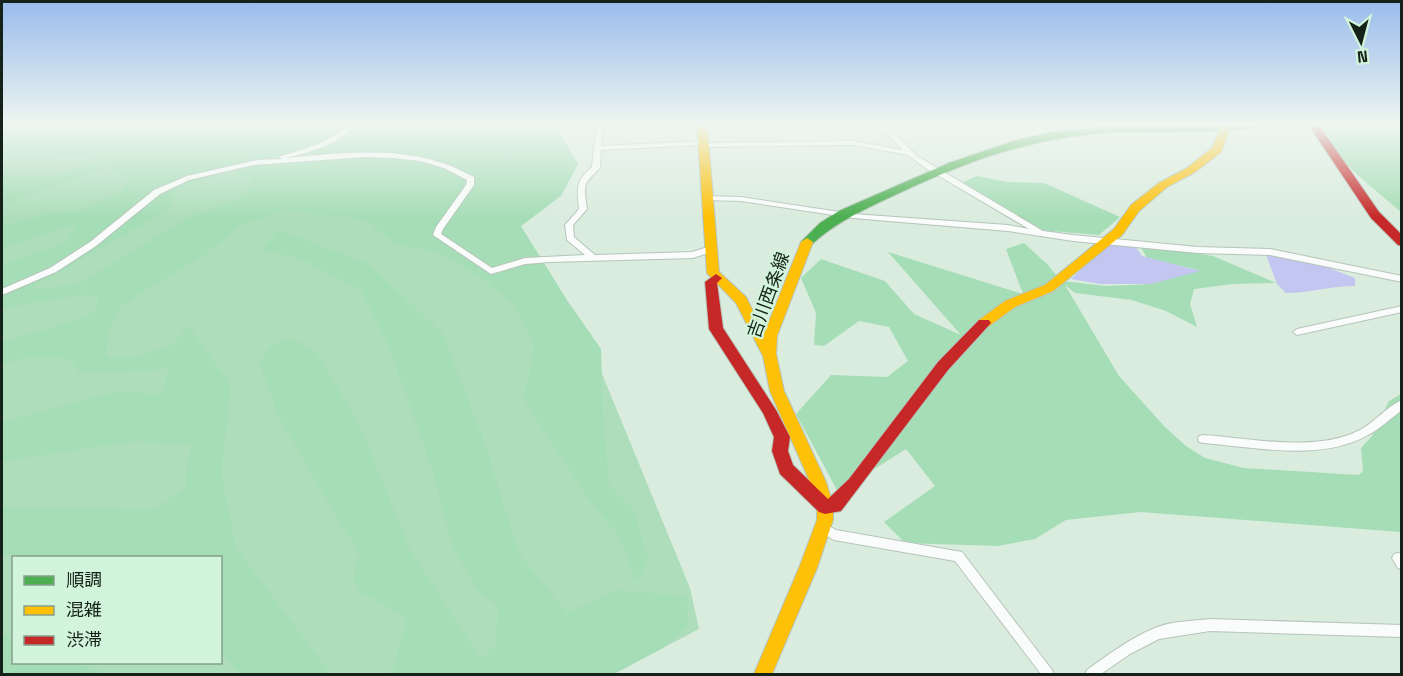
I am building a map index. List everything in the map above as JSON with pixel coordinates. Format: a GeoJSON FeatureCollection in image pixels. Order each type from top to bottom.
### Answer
{"type":"FeatureCollection","features":[{"type":"Feature","properties":{"kind":"street"},"geometry":{"type":"LineString","coordinates":[[2,292],[53,270],[93,244],[157,192],[187,178],[286,156]]}},
{"type":"Feature","properties":{"kind":"street"},"geometry":{"type":"LineString","coordinates":[[252,164],[392,156],[444,164],[471,179],[470,186],[439,229],[438,235],[491,271],[525,261],[693,255],[711,249]]}},
{"type":"Feature","properties":{"kind":"street"},"geometry":{"type":"LineString","coordinates":[[592,257],[570,238],[569,225],[583,209],[579,188],[584,177],[596,168],[598,156]]}},
{"type":"Feature","properties":{"kind":"street"},"geometry":{"type":"LineString","coordinates":[[704,156],[713,273],[741,300],[766,352]]}},
{"type":"Feature","properties":{"kind":"street"},"geometry":{"type":"LineString","coordinates":[[915,156],[954,182],[1047,235]]}},
{"type":"Feature","properties":{"kind":"street","name":"吉川西条線"},"geometry":{"type":"LineString","coordinates":[[763,675],[775,643],[798,596],[824,528],[825,507],[811,463],[773,380],[766,352],[770,336],[807,242],[824,226],[843,214],[982,156]]}},
{"type":"Feature","properties":{"kind":"street"},"geometry":{"type":"LineString","coordinates":[[716,278],[711,282],[716,329],[769,410],[782,437],[780,452],[786,469],[816,501],[825,507],[835,506],[945,363],[983,324],[1010,304],[1049,288],[1118,232],[1142,202],[1163,185],[1191,170],[1210,156]]}},
{"type":"Feature","properties":{"kind":"street"},"geometry":{"type":"LineString","coordinates":[[1335,156],[1375,214],[1401,242]]}},
{"type":"Feature","properties":{"kind":"street"},"geometry":{"type":"LineString","coordinates":[[707,198],[741,200],[843,214],[1008,228],[1047,235],[1198,250],[1270,252],[1401,279]]}},
{"type":"Feature","properties":{"kind":"street"},"geometry":{"type":"LineString","coordinates":[[1297,332],[1401,309]]}},
{"type":"Feature","properties":{"kind":"street"},"geometry":{"type":"LineString","coordinates":[[1203,439],[1317,446],[1351,439],[1365,432],[1401,404]]}},
{"type":"Feature","properties":{"kind":"street"},"geometry":{"type":"LineString","coordinates":[[824,528],[834,536],[958,556],[1048,675]]}},
{"type":"Feature","properties":{"kind":"street"},"geometry":{"type":"LineString","coordinates":[[1091,675],[1126,650],[1157,633],[1178,628],[1210,625],[1401,631]]}},
{"type":"Feature","properties":{"kind":"green space"},"geometry":{"type":"Polygon","coordinates":[[[2,156],[498,156],[498,242],[591,347],[690,588],[699,629],[613,674],[2,674],[2,156]]]}},
{"type":"Feature","properties":{"kind":"green space"},"geometry":{"type":"Polygon","coordinates":[[[67,156],[573,156],[578,164],[561,196],[521,226],[601,349],[603,418],[609,485],[634,511],[648,560],[637,582],[620,538],[587,496],[524,400],[535,343],[512,303],[479,276],[438,252],[396,245],[365,219],[283,210],[239,226],[204,255],[120,306],[107,337],[107,357],[133,358],[173,345],[188,325],[231,386],[221,474],[236,548],[331,674],[240,674],[222,653],[222,556],[15,556],[2,554],[2,507],[153,510],[186,488],[187,467],[192,445],[136,441],[2,461],[2,422],[119,391],[162,395],[169,369],[79,373],[70,359],[26,357],[2,364],[2,342],[87,317],[97,307],[96,296],[88,294],[2,308],[2,268],[16,260],[67,242],[77,223],[2,248],[2,226],[61,211],[83,211],[82,215],[84,211],[118,192],[123,192],[121,191],[130,178],[92,158],[67,156]],[[220,171],[216,173],[223,173],[177,189],[169,209],[30,289],[77,285],[186,219],[238,199],[253,185],[251,177],[238,177],[240,173],[220,171]]]}},
{"type":"Feature","properties":{"kind":"green space"},"geometry":{"type":"Polygon","coordinates":[[[1339,156],[1401,156],[1401,212],[1366,182],[1339,156]]]}},
{"type":"Feature","properties":{"kind":"green space"},"geometry":{"type":"Polygon","coordinates":[[[97,163],[104,169],[2,205],[2,175],[54,176],[97,163]]]}},
{"type":"Feature","properties":{"kind":"green space"},"geometry":{"type":"Polygon","coordinates":[[[977,176],[1007,182],[1044,183],[1120,217],[1099,235],[1039,230],[961,183],[977,176]]]}},
{"type":"Feature","properties":{"kind":"green space"},"geometry":{"type":"Polygon","coordinates":[[[278,230],[369,264],[443,334],[484,442],[519,554],[567,613],[616,590],[686,596],[689,625],[661,649],[614,674],[387,674],[396,665],[400,641],[408,625],[403,615],[361,592],[353,579],[360,552],[341,525],[279,417],[259,362],[273,344],[292,338],[317,353],[360,426],[410,550],[480,658],[496,646],[498,606],[476,589],[452,544],[435,477],[388,343],[360,289],[299,258],[262,250],[278,230]]]}},
{"type":"Feature","properties":{"kind":"green space"},"geometry":{"type":"Polygon","coordinates":[[[1024,243],[1048,265],[1061,281],[1106,286],[1151,284],[1198,270],[1147,258],[1139,244],[1213,256],[1276,283],[1233,284],[1194,289],[1190,304],[1197,327],[1166,311],[1132,300],[1075,293],[1065,285],[1119,376],[1165,427],[1186,446],[1205,458],[1244,468],[1359,475],[1363,471],[1361,448],[1372,436],[1389,401],[1401,394],[1401,532],[1140,512],[1066,520],[1035,539],[998,546],[905,543],[884,522],[935,486],[906,449],[838,492],[796,414],[831,375],[887,377],[908,361],[889,327],[859,321],[824,346],[814,345],[816,313],[801,278],[821,259],[885,281],[914,314],[961,335],[888,252],[1023,294],[1006,249],[1024,243]]]}},
{"type":"Feature","properties":{"kind":"green space"},"geometry":{"type":"Polygon","coordinates":[[[2,635],[12,638],[12,664],[84,664],[103,674],[2,674],[2,635]]]}},
{"type":"Feature","properties":{"kind":"water"},"geometry":{"type":"Polygon","coordinates":[[[1107,245],[1135,246],[1142,256],[1200,271],[1151,284],[1100,284],[1071,279],[1107,245]]]}},
{"type":"Feature","properties":{"kind":"water"},"geometry":{"type":"Polygon","coordinates":[[[1266,255],[1311,261],[1355,278],[1355,286],[1286,293],[1277,284],[1266,255]]]}},
{"type":"Feature","properties":{"kind":"traffic: fast"},"geometry":{"type":"LineString","coordinates":[[807,242],[824,226],[843,214],[978,156]]}},
{"type":"Feature","properties":{"kind":"traffic: slow"},"geometry":{"type":"LineString","coordinates":[[704,156],[713,273],[741,300],[766,352]]}},
{"type":"Feature","properties":{"kind":"traffic: slow"},"geometry":{"type":"LineString","coordinates":[[984,323],[1010,304],[1049,288],[1118,232],[1135,208],[1163,185],[1191,170],[1210,156]]}},
{"type":"Feature","properties":{"kind":"traffic: slow"},"geometry":{"type":"LineString","coordinates":[[763,674],[808,568],[825,520],[825,505],[818,482],[777,391],[769,354],[770,336],[807,242]]}},
{"type":"Feature","properties":{"kind":"traffic: jam"},"geometry":{"type":"LineString","coordinates":[[1334,156],[1375,215],[1402,242]]}},
{"type":"Feature","properties":{"kind":"traffic: jam"},"geometry":{"type":"LineString","coordinates":[[716,278],[711,282],[716,329],[769,410],[782,437],[780,451],[786,469],[825,507],[835,506],[943,366],[984,323]]}}]}
